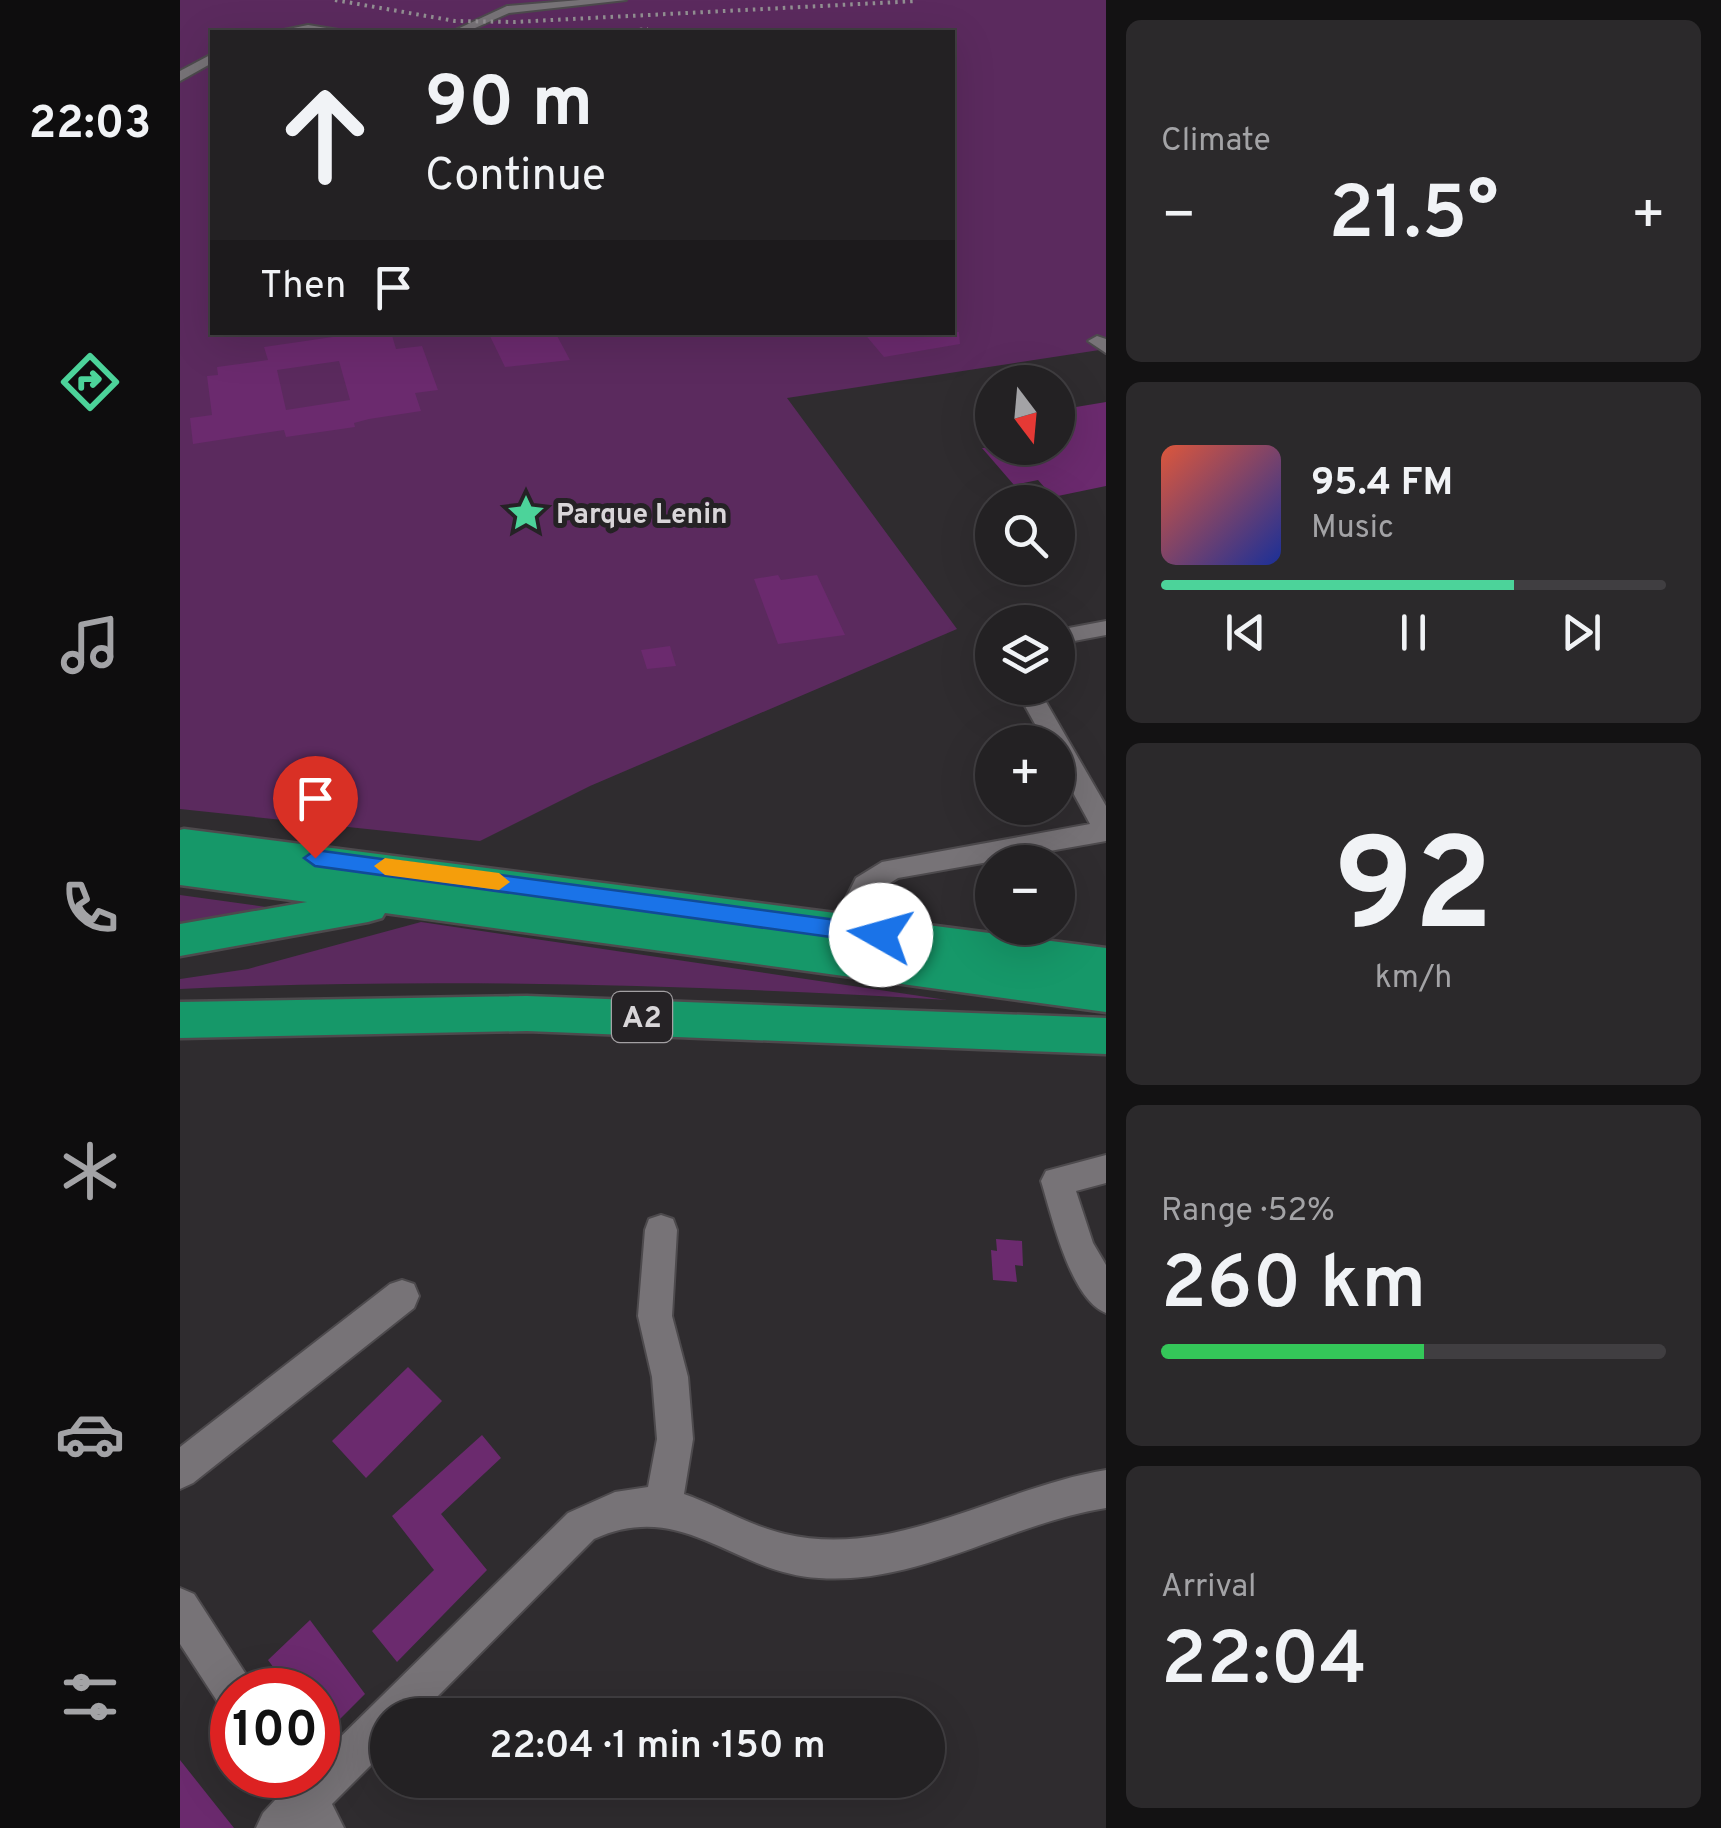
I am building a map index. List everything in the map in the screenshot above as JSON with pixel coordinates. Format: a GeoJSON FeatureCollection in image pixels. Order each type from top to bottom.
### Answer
{"type":"FeatureCollection","features":[{"type":"Feature","properties":{"kind":"highway"},"geometry":{"type":"LineString","coordinates":[[180,843],[1106,965]]}},
{"type":"Feature","properties":{"kind":"highway"},"geometry":{"type":"LineString","coordinates":[[180,870],[408,901],[1105,1022]]}},
{"type":"Feature","properties":{"kind":"highway"},"geometry":{"type":"LineString","coordinates":[[180,940],[408,901],[541,888]]}},
{"type":"Feature","properties":{"kind":"highway","name":"A2"},"geometry":{"type":"LineString","coordinates":[[180,1020],[387,1013],[547,1013],[1105,1022]]}},
{"type":"Feature","properties":{"kind":"street"},"geometry":{"type":"LineString","coordinates":[[464,30],[507,10],[620,0]]}},
{"type":"Feature","properties":{"kind":"street"},"geometry":{"type":"LineString","coordinates":[[180,77],[210,60]]}},
{"type":"Feature","properties":{"kind":"street"},"geometry":{"type":"LineString","coordinates":[[1075,634],[1106,628]]}},
{"type":"Feature","properties":{"kind":"street"},"geometry":{"type":"LineString","coordinates":[[844,930],[866,885],[891,869],[1106,830],[1075,775]]}},
{"type":"Feature","properties":{"kind":"street"},"geometry":{"type":"LineString","coordinates":[[1106,1169],[1057,1181],[1078,1249],[1106,1297]]}},
{"type":"Feature","properties":{"kind":"street"},"geometry":{"type":"LineString","coordinates":[[661,1230],[655,1316],[670,1377],[675,1439],[664,1504]]}},
{"type":"Feature","properties":{"kind":"street"},"geometry":{"type":"LineString","coordinates":[[180,1470],[402,1296]]}},
{"type":"Feature","properties":{"kind":"street"},"geometry":{"type":"LineString","coordinates":[[407,1698],[581,1526],[609,1510],[664,1504],[763,1549],[814,1559],[853,1560],[893,1553],[1069,1493],[1106,1488]]}},
{"type":"Feature","properties":{"kind":"street"},"geometry":{"type":"LineString","coordinates":[[180,1608],[218,1668]]}},
{"type":"Feature","properties":{"kind":"street"},"geometry":{"type":"LineString","coordinates":[[298,1808],[370,1735]]}},
{"type":"Feature","properties":{"kind":"shaded area","name":"Parque Lenin"},"geometry":{"type":"Polygon","coordinates":[[[180,0],[1106,0],[1106,349],[1002,365],[975,365],[975,369],[787,398],[957,629],[590,786],[480,841],[180,809],[180,0]]]}},
{"type":"Feature","properties":{"kind":"shaded area"},"geometry":{"type":"Polygon","coordinates":[[[180,895],[273,908],[271,913],[180,926],[180,895]]]}},
{"type":"Feature","properties":{"kind":"shaded area"},"geometry":{"type":"Polygon","coordinates":[[[421,922],[946,1000],[564,984],[180,989],[180,979],[248,969],[421,922]]]}},
{"type":"Feature","properties":{"kind":"building"},"geometry":{"type":"Polygon","coordinates":[[[959,332],[960,344],[884,357],[866,335],[959,332]]]}},
{"type":"Feature","properties":{"kind":"building"},"geometry":{"type":"Polygon","coordinates":[[[346,335],[392,335],[396,349],[422,346],[438,390],[415,393],[421,411],[369,419],[354,423],[355,427],[286,437],[284,430],[193,444],[190,418],[212,415],[207,376],[218,375],[217,367],[268,360],[264,347],[346,335]],[[339,361],[277,370],[286,410],[350,400],[339,361]]]}},
{"type":"Feature","properties":{"kind":"building"},"geometry":{"type":"Polygon","coordinates":[[[489,335],[557,335],[570,360],[505,367],[489,335]]]}},
{"type":"Feature","properties":{"kind":"building"},"geometry":{"type":"Polygon","coordinates":[[[1106,402],[1106,486],[1075,492],[1075,485],[1042,485],[1038,480],[1014,485],[997,465],[1075,465],[1075,407],[1106,402]]]}},
{"type":"Feature","properties":{"kind":"building"},"geometry":{"type":"Polygon","coordinates":[[[778,575],[781,580],[817,575],[845,635],[778,644],[754,579],[778,575]]]}},
{"type":"Feature","properties":{"kind":"building"},"geometry":{"type":"Polygon","coordinates":[[[670,646],[676,666],[647,669],[641,650],[670,646]]]}},
{"type":"Feature","properties":{"kind":"building"},"geometry":{"type":"Polygon","coordinates":[[[996,1239],[1022,1241],[1023,1266],[1015,1265],[1017,1282],[993,1280],[991,1250],[997,1251],[996,1239]]]}},
{"type":"Feature","properties":{"kind":"building"},"geometry":{"type":"Polygon","coordinates":[[[408,1367],[442,1401],[366,1478],[332,1441],[408,1367]]]}},
{"type":"Feature","properties":{"kind":"building"},"geometry":{"type":"Polygon","coordinates":[[[482,1435],[501,1458],[441,1514],[487,1570],[397,1662],[372,1631],[434,1570],[392,1516],[482,1435]]]}},
{"type":"Feature","properties":{"kind":"building"},"geometry":{"type":"Polygon","coordinates":[[[310,1620],[365,1694],[340,1719],[340,1668],[274,1668],[268,1660],[310,1620]]]}},
{"type":"Feature","properties":{"kind":"building"},"geometry":{"type":"Polygon","coordinates":[[[180,1760],[234,1828],[180,1828],[180,1760]]]}},
{"type":"Feature","properties":{"kind":"railway"},"geometry":{"type":"LineString","coordinates":[[335,0],[455,21],[514,22],[917,1]]}},
{"type":"Feature","properties":{"kind":"railway"},"geometry":{"type":"LineString","coordinates":[[635,30],[648,29]]}},
{"type":"Feature","properties":{"kind":"slow traffic"},"geometry":{"type":"LineString","coordinates":[[385,866],[499,882]]}},
{"type":"Feature","properties":{"kind":"place","name":"Parque Lenin"},"geometry":{"type":"Point","coordinates":[526,513]}},
{"type":"Feature","properties":{"kind":"route"},"geometry":{"type":"LineString","coordinates":[[315,858],[881,935]]}}]}
